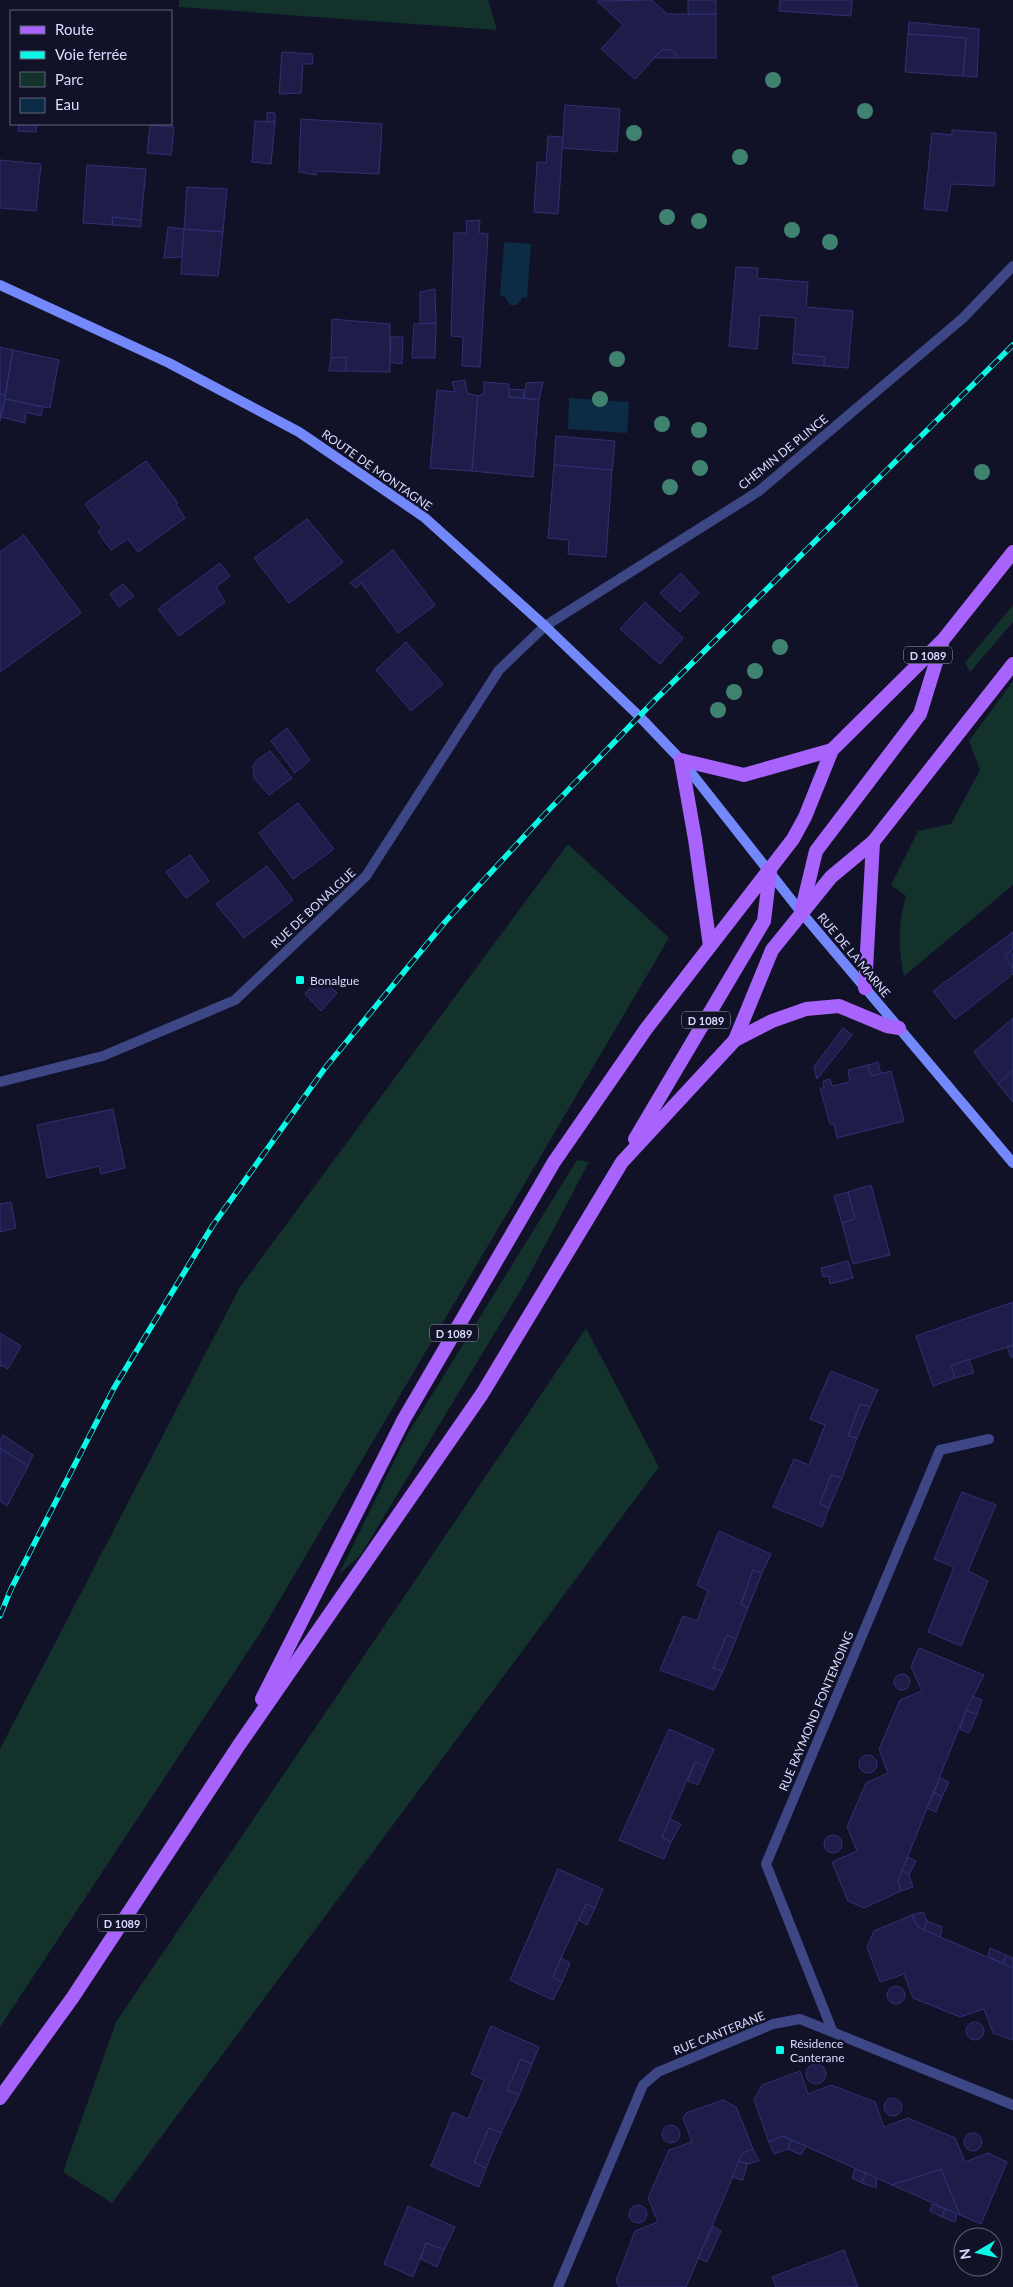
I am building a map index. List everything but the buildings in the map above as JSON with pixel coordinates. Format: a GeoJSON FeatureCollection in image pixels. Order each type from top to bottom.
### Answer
{"type":"FeatureCollection","features":[{"type":"Feature","properties":{"kind":"main road","name":"ROUTE DE MONTAGNE"},"geometry":{"type":"LineString","coordinates":[[0,285],[168,363],[299,432],[424,517],[545,626],[639,716],[681,760]]}},
{"type":"Feature","properties":{"kind":"main road","name":"D 1089"},"geometry":{"type":"LineString","coordinates":[[239,1745],[404,1419],[554,1162],[646,1029],[793,839],[805,817],[832,750],[943,640],[1013,552]]}},
{"type":"Feature","properties":{"kind":"main road","name":"D 1089"},"geometry":{"type":"LineString","coordinates":[[802,912],[816,851],[920,714],[943,640]]}},
{"type":"Feature","properties":{"kind":"main road","name":"D 1089"},"geometry":{"type":"LineString","coordinates":[[622,1162],[735,1040],[772,950],[831,877],[873,842],[1013,664]]}},
{"type":"Feature","properties":{"kind":"main road"},"geometry":{"type":"LineString","coordinates":[[710,946],[702,882],[681,760],[744,775],[832,750]]}},
{"type":"Feature","properties":{"kind":"main road","name":"RUE DE LA MARNE"},"geometry":{"type":"LineString","coordinates":[[681,760],[802,912],[1013,1163]]}},
{"type":"Feature","properties":{"kind":"main road"},"geometry":{"type":"LineString","coordinates":[[865,988],[873,842]]}},
{"type":"Feature","properties":{"kind":"main road","name":"D 1089"},"geometry":{"type":"LineString","coordinates":[[0,2098],[72,1997],[239,1745],[482,1394],[764,922],[770,870]]}},
{"type":"Feature","properties":{"kind":"main road"},"geometry":{"type":"LineString","coordinates":[[735,1040],[772,1021],[806,1009],[838,1006],[887,1026],[900,1028]]}},
{"type":"Feature","properties":{"kind":"street","name":"CHEMIN DE PLINCE"},"geometry":{"type":"LineString","coordinates":[[545,626],[759,491],[963,318],[1013,266]]}},
{"type":"Feature","properties":{"kind":"street","name":"RUE DE BONALGUE"},"geometry":{"type":"LineString","coordinates":[[0,1082],[104,1056],[235,1000],[366,876],[499,670],[545,626]]}},
{"type":"Feature","properties":{"kind":"street","name":"RUE RAYMOND FONTEMOING"},"geometry":{"type":"LineString","coordinates":[[832,2030],[766,1864],[940,1450],[989,1439]]}},
{"type":"Feature","properties":{"kind":"street","name":"RUE CANTERANE"},"geometry":{"type":"LineString","coordinates":[[558,2287],[643,2085],[658,2072],[774,2024],[800,2019],[832,2030],[1013,2105]]}},
{"type":"Feature","properties":{"kind":"green space"},"geometry":{"type":"Polygon","coordinates":[[[179,0],[488,0],[497,30],[179,7],[179,0]]]}},
{"type":"Feature","properties":{"kind":"green space"},"geometry":{"type":"Polygon","coordinates":[[[1013,605],[1013,622],[970,672],[965,663],[1013,605]]]}},
{"type":"Feature","properties":{"kind":"green space"},"geometry":{"type":"Polygon","coordinates":[[[1013,681],[1013,885],[904,976],[900,936],[901,917],[906,896],[891,885],[918,831],[951,824],[980,770],[969,741],[1013,681]]]}},
{"type":"Feature","properties":{"kind":"green space"},"geometry":{"type":"Polygon","coordinates":[[[568,844],[669,938],[262,1630],[0,2027],[0,1749],[240,1287],[568,844]]]}},
{"type":"Feature","properties":{"kind":"green space"},"geometry":{"type":"Polygon","coordinates":[[[577,1160],[589,1162],[525,1283],[360,1556],[339,1574],[407,1435],[577,1160]]]}},
{"type":"Feature","properties":{"kind":"green space"},"geometry":{"type":"Polygon","coordinates":[[[586,1328],[659,1467],[112,2203],[63,2172],[116,2022],[586,1328]]]}},
{"type":"Feature","properties":{"kind":"water"},"geometry":{"type":"Polygon","coordinates":[[[504,242],[531,244],[527,298],[523,297],[517,305],[510,305],[504,296],[500,296],[504,242]]]}},
{"type":"Feature","properties":{"kind":"water"},"geometry":{"type":"Polygon","coordinates":[[[569,398],[629,402],[627,433],[568,429],[569,398]]]}},
{"type":"Feature","properties":{"kind":"railway"},"geometry":{"type":"LineString","coordinates":[[0,1616],[11,1589],[114,1388],[213,1225],[325,1068],[445,922],[544,815],[654,701],[1013,345]]}},
{"type":"Feature","properties":{"kind":"place","name":"Bonalgue"},"geometry":{"type":"Point","coordinates":[300,980]}},
{"type":"Feature","properties":{"kind":"place","name":"Résidence Canterane"},"geometry":{"type":"Point","coordinates":[780,2050]}}]}
